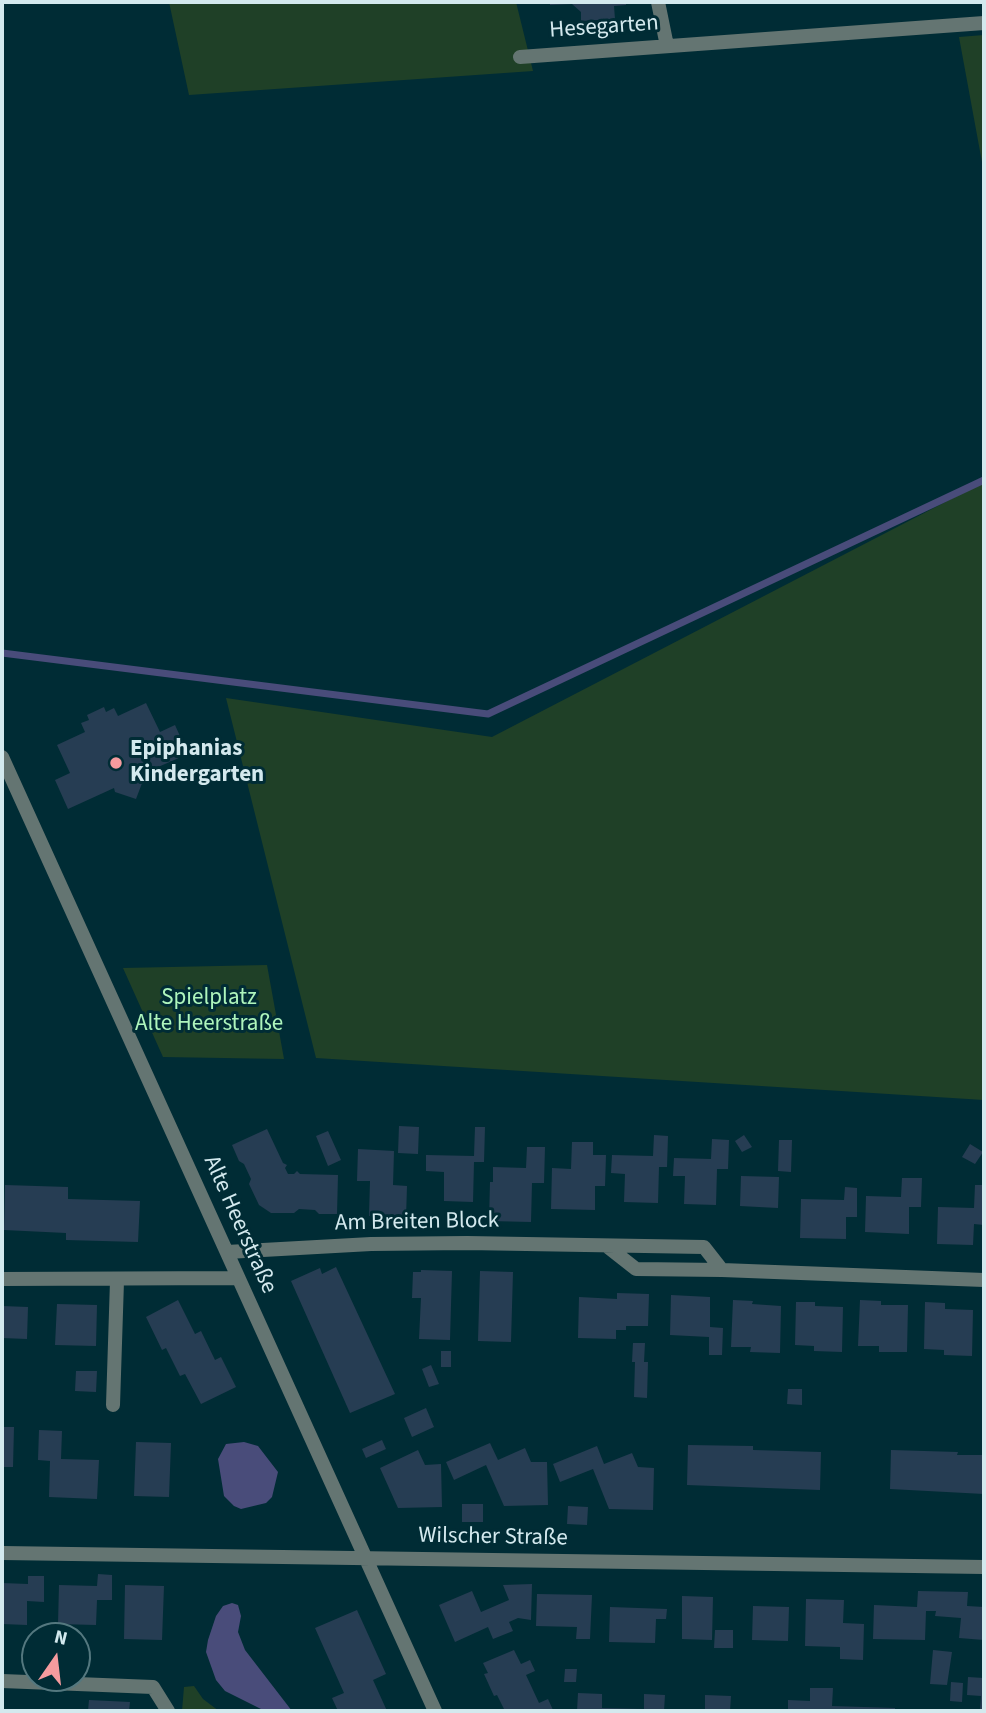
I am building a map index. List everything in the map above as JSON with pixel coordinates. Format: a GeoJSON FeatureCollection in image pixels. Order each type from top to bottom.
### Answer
{"type":"FeatureCollection","features":[{"type":"Feature","properties":{"kind":"street"},"geometry":{"type":"LineString","coordinates":[[658,2],[667,46]]}},
{"type":"Feature","properties":{"kind":"street","name":"Hesegarten"},"geometry":{"type":"LineString","coordinates":[[520,57],[984,23]]}},
{"type":"Feature","properties":{"kind":"street","name":"Alte Heerstraße"},"geometry":{"type":"LineString","coordinates":[[2,757],[435,1711]]}},
{"type":"Feature","properties":{"kind":"street","name":"Am Breiten Block"},"geometry":{"type":"LineString","coordinates":[[226,1252],[371,1244],[704,1247],[722,1270]]}},
{"type":"Feature","properties":{"kind":"street"},"geometry":{"type":"LineString","coordinates":[[608,1247],[636,1269],[984,1280]]}},
{"type":"Feature","properties":{"kind":"street"},"geometry":{"type":"LineString","coordinates":[[2,1279],[238,1279]]}},
{"type":"Feature","properties":{"kind":"street"},"geometry":{"type":"LineString","coordinates":[[113,1405],[117,1281]]}},
{"type":"Feature","properties":{"kind":"street","name":"Wilscher Straße"},"geometry":{"type":"LineString","coordinates":[[2,1553],[984,1567]]}},
{"type":"Feature","properties":{"kind":"street"},"geometry":{"type":"LineString","coordinates":[[2,1681],[153,1687],[168,1711]]}},
{"type":"Feature","properties":{"kind":"green space"},"geometry":{"type":"Polygon","coordinates":[[[169,2],[516,2],[533,71],[189,95],[169,2]]]}},
{"type":"Feature","properties":{"kind":"green space"},"geometry":{"type":"Polygon","coordinates":[[[984,35],[984,173],[959,37],[984,35]]]}},
{"type":"Feature","properties":{"kind":"green space"},"geometry":{"type":"Polygon","coordinates":[[[984,482],[984,1100],[316,1058],[226,698],[492,737],[984,482]]]}},
{"type":"Feature","properties":{"kind":"green space","name":"Spielplatz Alte Heerstraße"},"geometry":{"type":"Polygon","coordinates":[[[267,965],[284,1059],[163,1057],[123,968],[267,965]]]}},
{"type":"Feature","properties":{"kind":"green space"},"geometry":{"type":"Polygon","coordinates":[[[194,1686],[203,1699],[219,1711],[182,1711],[184,1687],[194,1686]]]}},
{"type":"Feature","properties":{"kind":"water"},"geometry":{"type":"Polygon","coordinates":[[[244,1442],[258,1446],[278,1472],[272,1497],[266,1503],[241,1509],[224,1496],[218,1459],[226,1444],[244,1442]]]}},
{"type":"Feature","properties":{"kind":"water"},"geometry":{"type":"Polygon","coordinates":[[[232,1603],[238,1605],[241,1616],[238,1632],[245,1650],[292,1711],[265,1711],[225,1691],[216,1680],[206,1652],[208,1640],[216,1616],[223,1606],[232,1603]]]}},
{"type":"Feature","properties":{"kind":"building"},"geometry":{"type":"Polygon","coordinates":[[[550,2],[626,2],[626,5],[614,6],[615,19],[581,21],[581,12],[572,4],[550,5],[550,2]]]}},
{"type":"Feature","properties":{"kind":"building","name":"Epiphanias Kindergarten"},"geometry":{"type":"Polygon","coordinates":[[[146,703],[160,732],[175,725],[188,754],[142,774],[144,778],[136,799],[115,792],[114,788],[68,809],[55,780],[70,773],[57,745],[85,732],[81,723],[89,720],[87,715],[104,707],[106,712],[114,708],[118,716],[146,703]]]}},
{"type":"Feature","properties":{"kind":"building"},"geometry":{"type":"Polygon","coordinates":[[[399,1126],[419,1127],[418,1154],[398,1153],[399,1126]]]}},
{"type":"Feature","properties":{"kind":"building"},"geometry":{"type":"Polygon","coordinates":[[[475,1127],[485,1127],[484,1162],[474,1162],[473,1202],[444,1201],[444,1172],[426,1171],[426,1155],[474,1156],[475,1127]]]}},
{"type":"Feature","properties":{"kind":"building"},"geometry":{"type":"Polygon","coordinates":[[[267,1129],[283,1163],[287,1165],[285,1168],[288,1174],[297,1171],[300,1174],[338,1175],[337,1214],[319,1214],[315,1210],[299,1209],[294,1213],[271,1213],[259,1205],[249,1184],[251,1179],[232,1145],[267,1129]]]}},
{"type":"Feature","properties":{"kind":"building"},"geometry":{"type":"Polygon","coordinates":[[[328,1131],[341,1160],[328,1166],[316,1136],[328,1131]]]}},
{"type":"Feature","properties":{"kind":"building"},"geometry":{"type":"Polygon","coordinates":[[[654,1135],[668,1136],[667,1167],[659,1167],[658,1203],[624,1202],[625,1174],[611,1173],[612,1155],[653,1156],[654,1135]]]}},
{"type":"Feature","properties":{"kind":"building"},"geometry":{"type":"Polygon","coordinates":[[[744,1135],[752,1147],[742,1152],[735,1141],[744,1135]]]}},
{"type":"Feature","properties":{"kind":"building"},"geometry":{"type":"Polygon","coordinates":[[[712,1139],[729,1140],[728,1169],[717,1169],[716,1205],[684,1204],[685,1176],[673,1176],[674,1158],[711,1159],[712,1139]]]}},
{"type":"Feature","properties":{"kind":"building"},"geometry":{"type":"Polygon","coordinates":[[[779,1140],[792,1140],[791,1172],[778,1171],[779,1140]]]}},
{"type":"Feature","properties":{"kind":"building"},"geometry":{"type":"Polygon","coordinates":[[[572,1142],[593,1142],[593,1155],[606,1155],[605,1186],[595,1186],[595,1210],[551,1209],[552,1168],[571,1169],[572,1142]]]}},
{"type":"Feature","properties":{"kind":"building"},"geometry":{"type":"Polygon","coordinates":[[[970,1144],[983,1152],[975,1164],[962,1157],[970,1144]]]}},
{"type":"Feature","properties":{"kind":"building"},"geometry":{"type":"Polygon","coordinates":[[[527,1147],[545,1147],[544,1183],[532,1183],[531,1222],[489,1221],[493,1167],[526,1168],[527,1147]]]}},
{"type":"Feature","properties":{"kind":"building"},"geometry":{"type":"Polygon","coordinates":[[[358,1149],[394,1151],[393,1185],[407,1186],[406,1218],[369,1216],[370,1181],[357,1181],[358,1149]]]}},
{"type":"Feature","properties":{"kind":"building"},"geometry":{"type":"Polygon","coordinates":[[[741,1176],[779,1177],[778,1208],[740,1206],[741,1176]]]}},
{"type":"Feature","properties":{"kind":"building"},"geometry":{"type":"Polygon","coordinates":[[[902,1178],[922,1178],[921,1207],[909,1207],[909,1234],[865,1232],[866,1196],[901,1197],[902,1178]]]}},
{"type":"Feature","properties":{"kind":"building"},"geometry":{"type":"Polygon","coordinates":[[[5,1185],[68,1187],[68,1199],[140,1201],[138,1242],[66,1240],[66,1233],[4,1230],[5,1185]]]}},
{"type":"Feature","properties":{"kind":"building"},"geometry":{"type":"Polygon","coordinates":[[[975,1185],[984,1185],[984,1225],[974,1224],[973,1245],[937,1244],[938,1207],[974,1208],[975,1185]]]}},
{"type":"Feature","properties":{"kind":"building"},"geometry":{"type":"Polygon","coordinates":[[[845,1187],[857,1188],[857,1217],[846,1217],[846,1239],[800,1238],[801,1199],[844,1200],[845,1187]]]}},
{"type":"Feature","properties":{"kind":"building"},"geometry":{"type":"Polygon","coordinates":[[[336,1267],[395,1394],[350,1413],[291,1281],[320,1268],[322,1274],[336,1267]]]}},
{"type":"Feature","properties":{"kind":"building"},"geometry":{"type":"Polygon","coordinates":[[[452,1271],[450,1340],[419,1339],[421,1298],[412,1298],[413,1272],[452,1271]]]}},
{"type":"Feature","properties":{"kind":"building"},"geometry":{"type":"Polygon","coordinates":[[[480,1271],[513,1272],[511,1342],[478,1341],[480,1271]]]}},
{"type":"Feature","properties":{"kind":"building"},"geometry":{"type":"Polygon","coordinates":[[[617,1293],[649,1294],[648,1326],[626,1326],[626,1330],[616,1330],[616,1339],[578,1338],[579,1297],[617,1299],[617,1293]]]}},
{"type":"Feature","properties":{"kind":"building"},"geometry":{"type":"Polygon","coordinates":[[[671,1295],[710,1297],[710,1327],[723,1328],[722,1355],[709,1355],[709,1337],[670,1335],[671,1295]]]}},
{"type":"Feature","properties":{"kind":"building"},"geometry":{"type":"Polygon","coordinates":[[[178,1300],[195,1334],[201,1331],[215,1360],[221,1357],[236,1387],[201,1404],[185,1374],[180,1376],[166,1348],[162,1350],[146,1317],[178,1300]]]}},
{"type":"Feature","properties":{"kind":"building"},"geometry":{"type":"Polygon","coordinates":[[[733,1300],[781,1306],[780,1353],[750,1352],[751,1347],[731,1347],[733,1300]]]}},
{"type":"Feature","properties":{"kind":"building"},"geometry":{"type":"Polygon","coordinates":[[[860,1300],[881,1301],[881,1305],[908,1305],[907,1352],[879,1352],[879,1346],[858,1346],[860,1300]]]}},
{"type":"Feature","properties":{"kind":"building"},"geometry":{"type":"Polygon","coordinates":[[[796,1302],[843,1307],[842,1352],[814,1351],[814,1346],[795,1345],[796,1302]]]}},
{"type":"Feature","properties":{"kind":"building"},"geometry":{"type":"Polygon","coordinates":[[[925,1302],[945,1303],[945,1309],[973,1310],[972,1356],[944,1355],[944,1350],[924,1349],[925,1302]]]}},
{"type":"Feature","properties":{"kind":"building"},"geometry":{"type":"Polygon","coordinates":[[[57,1304],[97,1305],[96,1346],[55,1345],[57,1304]]]}},
{"type":"Feature","properties":{"kind":"building"},"geometry":{"type":"Polygon","coordinates":[[[2,1306],[28,1307],[27,1339],[2,1338],[2,1306]]]}},
{"type":"Feature","properties":{"kind":"building"},"geometry":{"type":"Polygon","coordinates":[[[633,1343],[645,1343],[644,1362],[648,1362],[647,1398],[634,1397],[633,1343]]]}},
{"type":"Feature","properties":{"kind":"building"},"geometry":{"type":"Polygon","coordinates":[[[441,1351],[451,1351],[451,1367],[441,1367],[441,1351]]]}},
{"type":"Feature","properties":{"kind":"building"},"geometry":{"type":"Polygon","coordinates":[[[431,1365],[439,1384],[429,1387],[422,1369],[431,1365]]]}},
{"type":"Feature","properties":{"kind":"building"},"geometry":{"type":"Polygon","coordinates":[[[76,1371],[97,1371],[96,1392],[75,1391],[76,1371]]]}},
{"type":"Feature","properties":{"kind":"building"},"geometry":{"type":"Polygon","coordinates":[[[788,1389],[802,1389],[802,1405],[787,1404],[788,1389]]]}},
{"type":"Feature","properties":{"kind":"building"},"geometry":{"type":"Polygon","coordinates":[[[426,1408],[434,1427],[412,1437],[404,1418],[426,1408]]]}},
{"type":"Feature","properties":{"kind":"building"},"geometry":{"type":"Polygon","coordinates":[[[2,1427],[14,1427],[13,1467],[2,1467],[2,1427]]]}},
{"type":"Feature","properties":{"kind":"building"},"geometry":{"type":"Polygon","coordinates":[[[39,1430],[62,1431],[61,1459],[99,1460],[97,1499],[49,1497],[50,1461],[38,1460],[39,1430]]]}},
{"type":"Feature","properties":{"kind":"building"},"geometry":{"type":"Polygon","coordinates":[[[382,1440],[386,1449],[366,1458],[362,1449],[382,1440]]]}},
{"type":"Feature","properties":{"kind":"building"},"geometry":{"type":"Polygon","coordinates":[[[136,1442],[171,1443],[169,1497],[134,1496],[136,1442]]]}},
{"type":"Feature","properties":{"kind":"building"},"geometry":{"type":"Polygon","coordinates":[[[490,1443],[498,1460],[525,1448],[531,1462],[547,1462],[548,1505],[504,1506],[486,1465],[454,1480],[446,1462],[490,1443]]]}},
{"type":"Feature","properties":{"kind":"building"},"geometry":{"type":"Polygon","coordinates":[[[688,1445],[753,1446],[753,1450],[821,1452],[820,1490],[687,1485],[688,1445]]]}},
{"type":"Feature","properties":{"kind":"building"},"geometry":{"type":"Polygon","coordinates":[[[597,1446],[604,1464],[632,1453],[638,1467],[654,1468],[653,1510],[609,1509],[593,1469],[560,1482],[553,1464],[597,1446]]]}},
{"type":"Feature","properties":{"kind":"building"},"geometry":{"type":"Polygon","coordinates":[[[418,1450],[425,1465],[441,1464],[442,1507],[398,1508],[380,1468],[418,1450]]]}},
{"type":"Feature","properties":{"kind":"building"},"geometry":{"type":"Polygon","coordinates":[[[891,1450],[984,1455],[984,1494],[890,1489],[891,1450]]]}},
{"type":"Feature","properties":{"kind":"building"},"geometry":{"type":"Polygon","coordinates":[[[462,1504],[483,1504],[483,1522],[462,1522],[462,1504]]]}},
{"type":"Feature","properties":{"kind":"building"},"geometry":{"type":"Polygon","coordinates":[[[568,1506],[588,1507],[587,1525],[567,1524],[568,1506]]]}},
{"type":"Feature","properties":{"kind":"building"},"geometry":{"type":"Polygon","coordinates":[[[98,1574],[112,1575],[112,1600],[97,1600],[96,1625],[91,1625],[91,1622],[58,1622],[59,1585],[97,1586],[98,1574]]]}},
{"type":"Feature","properties":{"kind":"building"},"geometry":{"type":"Polygon","coordinates":[[[28,1576],[44,1576],[44,1602],[27,1601],[27,1622],[21,1622],[21,1625],[2,1624],[2,1583],[28,1584],[28,1576]]]}},
{"type":"Feature","properties":{"kind":"building"},"geometry":{"type":"Polygon","coordinates":[[[532,1584],[531,1620],[518,1618],[509,1622],[513,1631],[493,1639],[488,1627],[455,1642],[439,1605],[472,1591],[481,1612],[509,1600],[503,1585],[532,1584]]]}},
{"type":"Feature","properties":{"kind":"building"},"geometry":{"type":"Polygon","coordinates":[[[125,1585],[164,1586],[162,1640],[124,1639],[125,1585]]]}},
{"type":"Feature","properties":{"kind":"building"},"geometry":{"type":"Polygon","coordinates":[[[918,1591],[968,1592],[967,1606],[984,1607],[984,1640],[959,1638],[961,1618],[935,1616],[936,1611],[926,1611],[925,1640],[873,1639],[874,1605],[917,1607],[918,1591]]]}},
{"type":"Feature","properties":{"kind":"building"},"geometry":{"type":"Polygon","coordinates":[[[537,1594],[592,1595],[590,1639],[576,1639],[577,1627],[536,1626],[537,1594]]]}},
{"type":"Feature","properties":{"kind":"building"},"geometry":{"type":"Polygon","coordinates":[[[682,1596],[713,1597],[712,1640],[682,1639],[682,1596]]]}},
{"type":"Feature","properties":{"kind":"building"},"geometry":{"type":"Polygon","coordinates":[[[806,1599],[844,1600],[843,1623],[864,1624],[863,1660],[840,1659],[840,1647],[805,1646],[806,1599]]]}},
{"type":"Feature","properties":{"kind":"building"},"geometry":{"type":"Polygon","coordinates":[[[753,1606],[789,1607],[788,1641],[752,1640],[753,1606]]]}},
{"type":"Feature","properties":{"kind":"building"},"geometry":{"type":"Polygon","coordinates":[[[610,1607],[667,1609],[666,1619],[656,1619],[655,1643],[609,1642],[610,1607]]]}},
{"type":"Feature","properties":{"kind":"building"},"geometry":{"type":"Polygon","coordinates":[[[357,1610],[386,1674],[373,1680],[387,1711],[338,1711],[332,1698],[344,1693],[315,1628],[357,1610]]]}},
{"type":"Feature","properties":{"kind":"building"},"geometry":{"type":"Polygon","coordinates":[[[715,1630],[733,1630],[733,1648],[714,1648],[715,1630]]]}},
{"type":"Feature","properties":{"kind":"building"},"geometry":{"type":"Polygon","coordinates":[[[514,1650],[521,1664],[530,1660],[535,1671],[526,1675],[539,1703],[548,1699],[553,1710],[505,1711],[497,1695],[494,1696],[484,1674],[488,1673],[483,1663],[514,1650]]]}},
{"type":"Feature","properties":{"kind":"building"},"geometry":{"type":"Polygon","coordinates":[[[933,1650],[952,1652],[947,1685],[930,1684],[933,1650]]]}},
{"type":"Feature","properties":{"kind":"building"},"geometry":{"type":"Polygon","coordinates":[[[565,1669],[577,1669],[576,1682],[564,1682],[565,1669]]]}},
{"type":"Feature","properties":{"kind":"building"},"geometry":{"type":"Polygon","coordinates":[[[968,1677],[984,1678],[984,1710],[980,1710],[981,1696],[967,1695],[968,1677]]]}},
{"type":"Feature","properties":{"kind":"building"},"geometry":{"type":"Polygon","coordinates":[[[951,1682],[963,1683],[962,1702],[950,1701],[951,1682]]]}},
{"type":"Feature","properties":{"kind":"building"},"geometry":{"type":"Polygon","coordinates":[[[810,1688],[833,1688],[832,1706],[895,1708],[895,1711],[788,1711],[788,1700],[810,1701],[810,1688]]]}},
{"type":"Feature","properties":{"kind":"building"},"geometry":{"type":"Polygon","coordinates":[[[578,1693],[602,1694],[602,1708],[644,1709],[644,1694],[665,1695],[664,1711],[577,1711],[578,1693]]]}},
{"type":"Feature","properties":{"kind":"building"},"geometry":{"type":"Polygon","coordinates":[[[705,1695],[731,1696],[730,1711],[705,1711],[705,1695]]]}},
{"type":"Feature","properties":{"kind":"building"},"geometry":{"type":"Polygon","coordinates":[[[89,1700],[130,1702],[129,1711],[88,1711],[89,1700]]]}},
{"type":"Feature","properties":{"kind":"waterway"},"geometry":{"type":"LineString","coordinates":[[2,653],[488,714],[984,480]]}},
{"type":"Feature","properties":{"kind":"place","name":"Epiphanias Kindergarten"},"geometry":{"type":"Point","coordinates":[116,763]}}]}
